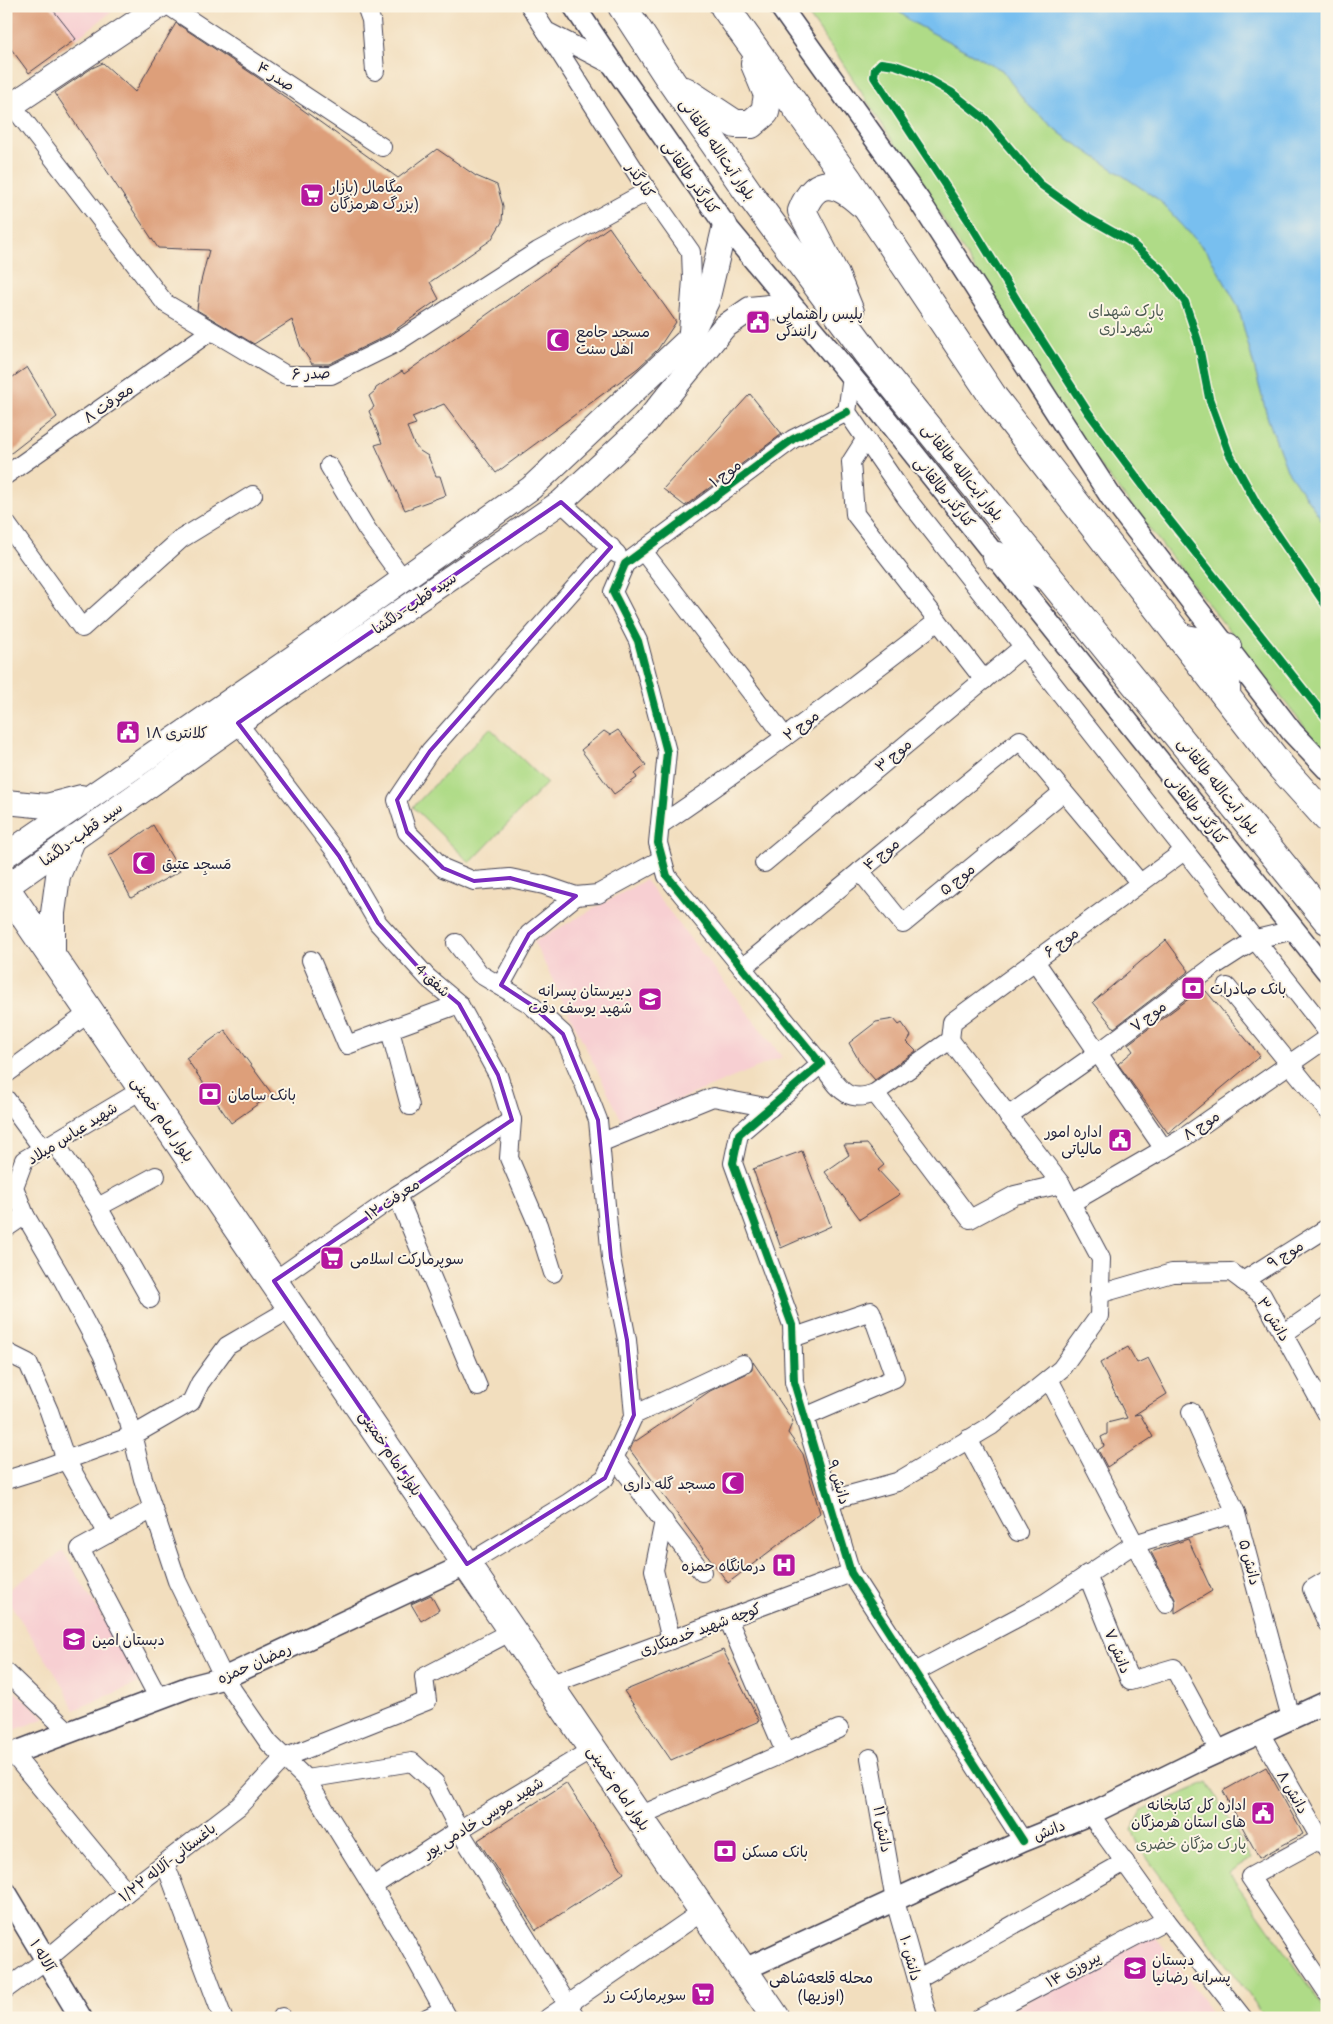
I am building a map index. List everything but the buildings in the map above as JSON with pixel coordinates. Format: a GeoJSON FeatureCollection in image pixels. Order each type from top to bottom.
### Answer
{"type":"FeatureCollection","features":[{"type":"Feature","properties":{"kind":"main road"},"geometry":{"type":"LineString","coordinates":[[9,107],[160,6]]}},
{"type":"Feature","properties":{"kind":"main road","name":"بلوار آیت‌الله طالقانی"},"geometry":{"type":"LineString","coordinates":[[622,6],[671,82],[748,192],[867,354],[1327,920]]}},
{"type":"Feature","properties":{"kind":"main road"},"geometry":{"type":"LineString","coordinates":[[671,82],[735,124],[751,124],[764,112],[768,95],[731,16]]}},
{"type":"Feature","properties":{"kind":"main road"},"geometry":{"type":"LineString","coordinates":[[731,16],[849,180],[994,398],[1298,788],[1327,818]]}},
{"type":"Feature","properties":{"kind":"main road"},"geometry":{"type":"LineString","coordinates":[[866,207],[848,191],[837,185],[824,185],[813,192],[806,201],[802,211],[835,275],[867,354]]}},
{"type":"Feature","properties":{"kind":"main road","name":"سید قطب-دلگشا"},"geometry":{"type":"LineString","coordinates":[[6,888],[74,837],[238,723],[403,579],[531,488],[688,340],[707,301],[725,225]]}},
{"type":"Feature","properties":{"kind":"main road","name":"سید قطب-دلگشا"},"geometry":{"type":"LineString","coordinates":[[6,855],[95,793],[542,516],[561,502],[643,426],[724,327],[750,309],[769,307],[796,312]]}},
{"type":"Feature","properties":{"kind":"main road"},"geometry":{"type":"LineString","coordinates":[[997,556],[1046,576]]}},
{"type":"Feature","properties":{"kind":"main road"},"geometry":{"type":"LineString","coordinates":[[1181,638],[1227,647],[1226,696]]}},
{"type":"Feature","properties":{"kind":"main road"},"geometry":{"type":"LineString","coordinates":[[6,802],[46,806],[95,793]]}},
{"type":"Feature","properties":{"kind":"main road"},"geometry":{"type":"LineString","coordinates":[[53,958],[53,913],[58,876],[74,837]]}},
{"type":"Feature","properties":{"kind":"main road","name":"بلوار امام خمینی"},"geometry":{"type":"LineString","coordinates":[[6,888],[774,2017]]}},
{"type":"Feature","properties":{"kind":"street","name":"صدر ۴"},"geometry":{"type":"LineString","coordinates":[[169,6],[382,147]]}},
{"type":"Feature","properties":{"kind":"street"},"geometry":{"type":"LineString","coordinates":[[366,6],[371,20],[375,72]]}},
{"type":"Feature","properties":{"kind":"street","name":"کنارگذر"},"geometry":{"type":"LineString","coordinates":[[530,6],[648,191],[691,252],[692,279],[688,340]]}},
{"type":"Feature","properties":{"kind":"street","name":"کنارگذر طالقانی"},"geometry":{"type":"LineString","coordinates":[[574,6],[725,225],[997,556],[1327,971]]}},
{"type":"Feature","properties":{"kind":"street"},"geometry":{"type":"LineString","coordinates":[[780,6],[918,199],[1111,497],[1292,732],[1327,769]]}},
{"type":"Feature","properties":{"kind":"street"},"geometry":{"type":"LineString","coordinates":[[546,31],[614,66]]}},
{"type":"Feature","properties":{"kind":"street","name":"صدر ۶"},"geometry":{"type":"LineString","coordinates":[[9,107],[165,303],[286,375],[331,375],[394,344],[538,251],[648,191]]}},
{"type":"Feature","properties":{"kind":"street","name":"معرفت ۸"},"geometry":{"type":"LineString","coordinates":[[6,475],[211,331]]}},
{"type":"Feature","properties":{"kind":"street"},"geometry":{"type":"LineString","coordinates":[[852,378],[847,412],[907,499],[1327,1031]]}},
{"type":"Feature","properties":{"kind":"street","name":"موج ۱"},"geometry":{"type":"LineString","coordinates":[[625,564],[793,439],[847,412]]}},
{"type":"Feature","properties":{"kind":"street"},"geometry":{"type":"LineString","coordinates":[[865,440],[851,462],[855,514],[984,680]]}},
{"type":"Feature","properties":{"kind":"street"},"geometry":{"type":"LineString","coordinates":[[329,466],[366,528],[403,579]]}},
{"type":"Feature","properties":{"kind":"street"},"geometry":{"type":"LineString","coordinates":[[6,523],[82,628],[181,539],[253,495]]}},
{"type":"Feature","properties":{"kind":"street"},"geometry":{"type":"LineString","coordinates":[[561,502],[611,546],[625,564],[613,592],[638,640],[667,752],[658,843],[667,876],[820,1064],[849,1096],[862,1098],[875,1093],[950,1040],[1061,1184],[1101,1259],[1099,1316],[1061,1369],[991,1426],[897,1482],[831,1500]]}},
{"type":"Feature","properties":{"kind":"street"},"geometry":{"type":"LineString","coordinates":[[611,546],[430,751],[397,800],[407,832],[443,868],[474,882],[510,878],[544,885],[576,896],[598,894],[662,859]]}},
{"type":"Feature","properties":{"kind":"street"},"geometry":{"type":"LineString","coordinates":[[643,551],[785,737]]}},
{"type":"Feature","properties":{"kind":"street","name":"موج ۲"},"geometry":{"type":"LineString","coordinates":[[660,825],[785,737],[938,621]]}},
{"type":"Feature","properties":{"kind":"street","name":"موج ۳"},"geometry":{"type":"LineString","coordinates":[[764,862],[1023,647]]}},
{"type":"Feature","properties":{"kind":"street","name":"شفق 4"},"geometry":{"type":"LineString","coordinates":[[238,723],[339,856],[378,923],[428,978],[459,1004],[498,1075],[512,1120],[509,1158],[538,1224],[553,1272]]}},
{"type":"Feature","properties":{"kind":"street","name":"موج ۴"},"geometry":{"type":"LineString","coordinates":[[742,968],[1020,740],[1063,792]]}},
{"type":"Feature","properties":{"kind":"street"},"geometry":{"type":"LineString","coordinates":[[1063,792],[1140,883]]}},
{"type":"Feature","properties":{"kind":"street","name":"موج ۵"},"geometry":{"type":"LineString","coordinates":[[860,871],[903,924],[1063,792]]}},
{"type":"Feature","properties":{"kind":"street","name":"موج ۶"},"geometry":{"type":"LineString","coordinates":[[950,1040],[952,1022],[1184,851]]}},
{"type":"Feature","properties":{"kind":"street"},"geometry":{"type":"LineString","coordinates":[[501,985],[528,934],[576,896]]}},
{"type":"Feature","properties":{"kind":"street","name":"موج ۷"},"geometry":{"type":"LineString","coordinates":[[1008,1116],[1099,1052],[1214,966],[1256,939],[1294,930]]}},
{"type":"Feature","properties":{"kind":"street"},"geometry":{"type":"LineString","coordinates":[[456,943],[480,974],[530,1004],[563,1034],[598,1120],[611,1258],[627,1340],[634,1415],[605,1478],[568,1503],[466,1564]]}},
{"type":"Feature","properties":{"kind":"street"},"geometry":{"type":"LineString","coordinates":[[311,960],[347,1045],[459,1004]]}},
{"type":"Feature","properties":{"kind":"street"},"geometry":{"type":"LineString","coordinates":[[1035,961],[1164,1149]]}},
{"type":"Feature","properties":{"kind":"street"},"geometry":{"type":"LineString","coordinates":[[1227,987],[1327,1110]]}},
{"type":"Feature","properties":{"kind":"street"},"geometry":{"type":"LineString","coordinates":[[6,1074],[90,1012]]}},
{"type":"Feature","properties":{"kind":"street"},"geometry":{"type":"LineString","coordinates":[[390,1030],[410,1106]]}},
{"type":"Feature","properties":{"kind":"street","name":"موج ۸"},"geometry":{"type":"LineString","coordinates":[[1071,1203],[1183,1138],[1327,1038]]}},
{"type":"Feature","properties":{"kind":"street","name":"دانش ۹"},"geometry":{"type":"LineString","coordinates":[[820,1064],[739,1134],[732,1163],[792,1325],[794,1382],[831,1500],[851,1573],[1022,1841]]}},
{"type":"Feature","properties":{"kind":"street","name":"شهید عباس میلاد"},"geometry":{"type":"LineString","coordinates":[[143,1089],[24,1160],[14,1187],[25,1215],[64,1282],[102,1354],[129,1422],[142,1479],[178,1581],[224,1678],[269,1743],[306,1779],[373,1886],[445,2014]]}},
{"type":"Feature","properties":{"kind":"street"},"geometry":{"type":"LineString","coordinates":[[875,1093],[970,1219],[1015,1195],[1061,1184]]}},
{"type":"Feature","properties":{"kind":"street"},"geometry":{"type":"LineString","coordinates":[[600,1142],[713,1097],[770,1108]]}},
{"type":"Feature","properties":{"kind":"street"},"geometry":{"type":"LineString","coordinates":[[7,1102],[49,1146],[98,1207],[150,1299]]}},
{"type":"Feature","properties":{"kind":"street","name":"معرفت ۱۲"},"geometry":{"type":"LineString","coordinates":[[274,1281],[397,1195],[512,1120]]}},
{"type":"Feature","properties":{"kind":"street"},"geometry":{"type":"LineString","coordinates":[[98,1207],[156,1176]]}},
{"type":"Feature","properties":{"kind":"street"},"geometry":{"type":"LineString","coordinates":[[397,1195],[478,1387]]}},
{"type":"Feature","properties":{"kind":"street"},"geometry":{"type":"LineString","coordinates":[[6,1228],[25,1215]]}},
{"type":"Feature","properties":{"kind":"street","name":"موج ۹"},"geometry":{"type":"LineString","coordinates":[[1243,1281],[1327,1228]]}},
{"type":"Feature","properties":{"kind":"street","name":"دانش ۳"},"geometry":{"type":"LineString","coordinates":[[1100,1294],[1172,1273],[1231,1272],[1262,1296],[1327,1414]]}},
{"type":"Feature","properties":{"kind":"street"},"geometry":{"type":"LineString","coordinates":[[1284,1334],[1327,1304]]}},
{"type":"Feature","properties":{"kind":"street"},"geometry":{"type":"LineString","coordinates":[[6,1480],[132,1436],[191,1402],[200,1383],[227,1346],[292,1308]]}},
{"type":"Feature","properties":{"kind":"street"},"geometry":{"type":"LineString","coordinates":[[792,1338],[871,1311],[894,1378],[805,1417]]}},
{"type":"Feature","properties":{"kind":"street"},"geometry":{"type":"LineString","coordinates":[[6,1352],[28,1363],[49,1411],[66,1460],[108,1534]]}},
{"type":"Feature","properties":{"kind":"street"},"geometry":{"type":"LineString","coordinates":[[634,1415],[743,1364]]}},
{"type":"Feature","properties":{"kind":"street"},"geometry":{"type":"LineString","coordinates":[[1049,1379],[1166,1604]]}},
{"type":"Feature","properties":{"kind":"street","name":"دانش ۵"},"geometry":{"type":"LineString","coordinates":[[1192,1412],[1236,1513],[1291,1718]]}},
{"type":"Feature","properties":{"kind":"street"},"geometry":{"type":"LineString","coordinates":[[968,1439],[1018,1532]]}},
{"type":"Feature","properties":{"kind":"street"},"geometry":{"type":"LineString","coordinates":[[614,1457],[702,1572]]}},
{"type":"Feature","properties":{"kind":"street"},"geometry":{"type":"LineString","coordinates":[[153,1509],[80,1548],[159,1699]]}},
{"type":"Feature","properties":{"kind":"street"},"geometry":{"type":"LineString","coordinates":[[915,1672],[1045,1603],[1134,1544],[1236,1513]]}},
{"type":"Feature","properties":{"kind":"street"},"geometry":{"type":"LineString","coordinates":[[664,1522],[654,1570],[671,1640]]}},
{"type":"Feature","properties":{"kind":"street","name":"رمضان حمزه"},"geometry":{"type":"LineString","coordinates":[[10,1755],[189,1687],[224,1678],[466,1564]]}},
{"type":"Feature","properties":{"kind":"street","name":"کوچه شهید خدمتکاری"},"geometry":{"type":"LineString","coordinates":[[549,1685],[851,1573]]}},
{"type":"Feature","properties":{"kind":"street","name":"دانش ۷"},"geometry":{"type":"LineString","coordinates":[[1087,1574],[1130,1681],[1174,1668],[1219,1751]]}},
{"type":"Feature","properties":{"kind":"street"},"geometry":{"type":"LineString","coordinates":[[1327,1580],[1312,1589],[1327,1623]]}},
{"type":"Feature","properties":{"kind":"street"},"geometry":{"type":"LineString","coordinates":[[728,1619],[785,1752]]}},
{"type":"Feature","properties":{"kind":"street"},"geometry":{"type":"LineString","coordinates":[[284,1758],[427,1701],[424,1677],[512,1631]]}},
{"type":"Feature","properties":{"kind":"street"},"geometry":{"type":"LineString","coordinates":[[6,1672],[70,1733]]}},
{"type":"Feature","properties":{"kind":"street","name":"دانش"},"geometry":{"type":"LineString","coordinates":[[743,1970],[1022,1841],[1090,1814],[1219,1751],[1327,1702]]}},
{"type":"Feature","properties":{"kind":"street"},"geometry":{"type":"LineString","coordinates":[[639,1816],[839,1729]]}},
{"type":"Feature","properties":{"kind":"street","name":"دانش ۸"},"geometry":{"type":"LineString","coordinates":[[1260,1733],[1324,1845]]}},
{"type":"Feature","properties":{"kind":"street","name":"شهید موسی خادمی پور"},"geometry":{"type":"LineString","coordinates":[[373,1886],[459,1830],[593,1749]]}},
{"type":"Feature","properties":{"kind":"street"},"geometry":{"type":"LineString","coordinates":[[10,1755],[127,1892]]}},
{"type":"Feature","properties":{"kind":"street","name":"باغستانی-آلاله ۱/۲۲"},"geometry":{"type":"LineString","coordinates":[[6,1989],[46,1960],[127,1892],[239,1806],[284,1758]]}},
{"type":"Feature","properties":{"kind":"street","name":"دانش ۱۱"},"geometry":{"type":"LineString","coordinates":[[870,1758],[895,1901]]}},
{"type":"Feature","properties":{"kind":"street"},"geometry":{"type":"LineString","coordinates":[[306,1779],[412,1762],[435,1783],[459,1830],[572,2012]]}},
{"type":"Feature","properties":{"kind":"street"},"geometry":{"type":"LineString","coordinates":[[1090,1814],[1166,1920],[1243,2018]]}},
{"type":"Feature","properties":{"kind":"street"},"geometry":{"type":"LineString","coordinates":[[1324,1845],[1250,1877],[1325,1984]]}},
{"type":"Feature","properties":{"kind":"street"},"geometry":{"type":"LineString","coordinates":[[917,1979],[1125,1862]]}},
{"type":"Feature","properties":{"kind":"street"},"geometry":{"type":"LineString","coordinates":[[165,1863],[223,2018]]}},
{"type":"Feature","properties":{"kind":"street","name":"آلاله ۱"},"geometry":{"type":"LineString","coordinates":[[6,1893],[81,2018]]}},
{"type":"Feature","properties":{"kind":"street","name":"دانش ۱۰"},"geometry":{"type":"LineString","coordinates":[[895,1901],[926,2017]]}},
{"type":"Feature","properties":{"kind":"street"},"geometry":{"type":"LineString","coordinates":[[548,2018],[572,2012],[703,1911]]}},
{"type":"Feature","properties":{"kind":"street","name":"پیروزی ۱۴"},"geometry":{"type":"LineString","coordinates":[[980,2018],[1166,1920]]}},
{"type":"Feature","properties":{"kind":"street"},"geometry":{"type":"LineString","coordinates":[[426,2018],[445,2014]]}},
{"type":"Feature","properties":{"kind":"highlighted area"},"geometry":{"type":"Polygon","coordinates":[[[561,502],[611,547],[430,751],[397,800],[407,832],[443,868],[474,881],[510,878],[576,896],[529,934],[501,985],[530,1004],[563,1034],[598,1120],[611,1258],[627,1340],[634,1415],[605,1478],[467,1564],[274,1281],[512,1120],[498,1075],[459,1004],[428,978],[378,923],[339,856],[238,723],[561,502]]]}},
{"type":"Feature","properties":{"kind":"shaded area"},"geometry":{"type":"Polygon","coordinates":[[[51,6],[117,6],[118,7],[76,39],[51,6]]]}},
{"type":"Feature","properties":{"kind":"shaded area","name":"دبیرستان پسرانه شهید یوسف دقت"},"geometry":{"type":"Polygon","coordinates":[[[645,880],[782,1057],[623,1123],[534,942],[645,880]]]}},
{"type":"Feature","properties":{"kind":"shaded area","name":"دبستان امین"},"geometry":{"type":"Polygon","coordinates":[[[63,1551],[141,1682],[74,1710],[65,1689],[6,1597],[6,1592],[63,1551]]]}},
{"type":"Feature","properties":{"kind":"shaded area"},"geometry":{"type":"Polygon","coordinates":[[[6,1684],[46,1718],[6,1733],[6,1684]]]}},
{"type":"Feature","properties":{"kind":"shaded area","name":"دبستان پسرانه رضانیا"},"geometry":{"type":"Polygon","coordinates":[[[1154,1935],[1204,2001],[1213,2018],[1013,2018],[1009,2010],[1154,1935]]]}},
{"type":"Feature","properties":{"kind":"green space","name":"پارک شهدای شهرداری"},"geometry":{"type":"Polygon","coordinates":[[[802,6],[892,6],[912,22],[1002,70],[1027,104],[1061,134],[1159,200],[1208,253],[1238,306],[1268,419],[1287,470],[1327,527],[1327,753],[1306,729],[1083,444],[964,252],[840,59],[802,6]]]}},
{"type":"Feature","properties":{"kind":"green space"},"geometry":{"type":"Polygon","coordinates":[[[490,728],[547,783],[470,863],[413,807],[490,728]]]}},
{"type":"Feature","properties":{"kind":"green space","name":"پارک مژگان خضری"},"geometry":{"type":"Polygon","coordinates":[[[1208,1782],[1251,1859],[1229,1873],[1327,2012],[1327,2018],[1266,2018],[1141,1850],[1132,1830],[1142,1811],[1208,1782]]]}},
{"type":"Feature","properties":{"kind":"water"},"geometry":{"type":"Polygon","coordinates":[[[892,6],[1327,6],[1327,527],[1287,470],[1268,419],[1238,306],[1208,253],[1159,200],[1061,134],[1027,104],[1002,70],[912,22],[892,6]]]}},
{"type":"Feature","properties":{"kind":"cycle path"},"geometry":{"type":"LineString","coordinates":[[1327,607],[1258,506],[1229,453],[1209,398],[1198,341],[1185,302],[1161,269],[1129,241],[1083,215],[1040,184],[985,119],[951,92],[917,73],[895,65],[881,63],[875,69],[874,77],[970,223],[1088,412],[1156,503],[1327,719]]}},
{"type":"Feature","properties":{"kind":"cycle path"},"geometry":{"type":"LineString","coordinates":[[847,412],[793,439],[625,564],[613,592],[638,641],[667,752],[658,843],[667,876],[821,1064],[739,1134],[733,1163],[792,1325],[794,1382],[851,1573],[1023,1841]]}},
{"type":"Feature","properties":{"kind":"place","name":"مگامال (بازار بزرگ هرمزگان)"},"geometry":{"type":"Point","coordinates":[312,195]}},
{"type":"Feature","properties":{"kind":"place","name":"پلیس راهنمایی رانندگی"},"geometry":{"type":"Point","coordinates":[758,322]}},
{"type":"Feature","properties":{"kind":"place","name":"مسجد جامع اهل سنت"},"geometry":{"type":"Point","coordinates":[558,340]}},
{"type":"Feature","properties":{"kind":"place","name":"کلانتری ۱۸"},"geometry":{"type":"Point","coordinates":[128,732]}},
{"type":"Feature","properties":{"kind":"place","name":"مَسجِد عتیق"},"geometry":{"type":"Point","coordinates":[144,863]}},
{"type":"Feature","properties":{"kind":"place","name":"بانک صادرات"},"geometry":{"type":"Point","coordinates":[1193,988]}},
{"type":"Feature","properties":{"kind":"place","name":"دبیرستان پسرانه شهید یوسف دقت"},"geometry":{"type":"Point","coordinates":[650,999]}},
{"type":"Feature","properties":{"kind":"place","name":"بانک سامان"},"geometry":{"type":"Point","coordinates":[210,1094]}},
{"type":"Feature","properties":{"kind":"place","name":"اداره امور مالیاتی"},"geometry":{"type":"Point","coordinates":[1120,1140]}},
{"type":"Feature","properties":{"kind":"place","name":"سوپرمارکت اسلامی"},"geometry":{"type":"Point","coordinates":[332,1258]}},
{"type":"Feature","properties":{"kind":"place","name":"مسجد گله داری"},"geometry":{"type":"Point","coordinates":[733,1483]}},
{"type":"Feature","properties":{"kind":"place","name":"درمانگاه حمزه"},"geometry":{"type":"Point","coordinates":[784,1565]}},
{"type":"Feature","properties":{"kind":"place","name":"دبستان امین"},"geometry":{"type":"Point","coordinates":[74,1639]}},
{"type":"Feature","properties":{"kind":"place","name":"اداره کل کتابخانه های استان هرمزگان"},"geometry":{"type":"Point","coordinates":[1263,1813]}},
{"type":"Feature","properties":{"kind":"place","name":"بانک مسکن"},"geometry":{"type":"Point","coordinates":[725,1851]}},
{"type":"Feature","properties":{"kind":"place","name":"دبستان پسرانه رضانیا"},"geometry":{"type":"Point","coordinates":[1135,1968]}},
{"type":"Feature","properties":{"kind":"place","name":"سوپرمارکت رز"},"geometry":{"type":"Point","coordinates":[703,1994]}},
{"type":"Feature","properties":{"kind":"district","name":"محله قلعه‌شاهی (اوزیها)"},"geometry":{"type":"Point","coordinates":[821,1986]}}]}
